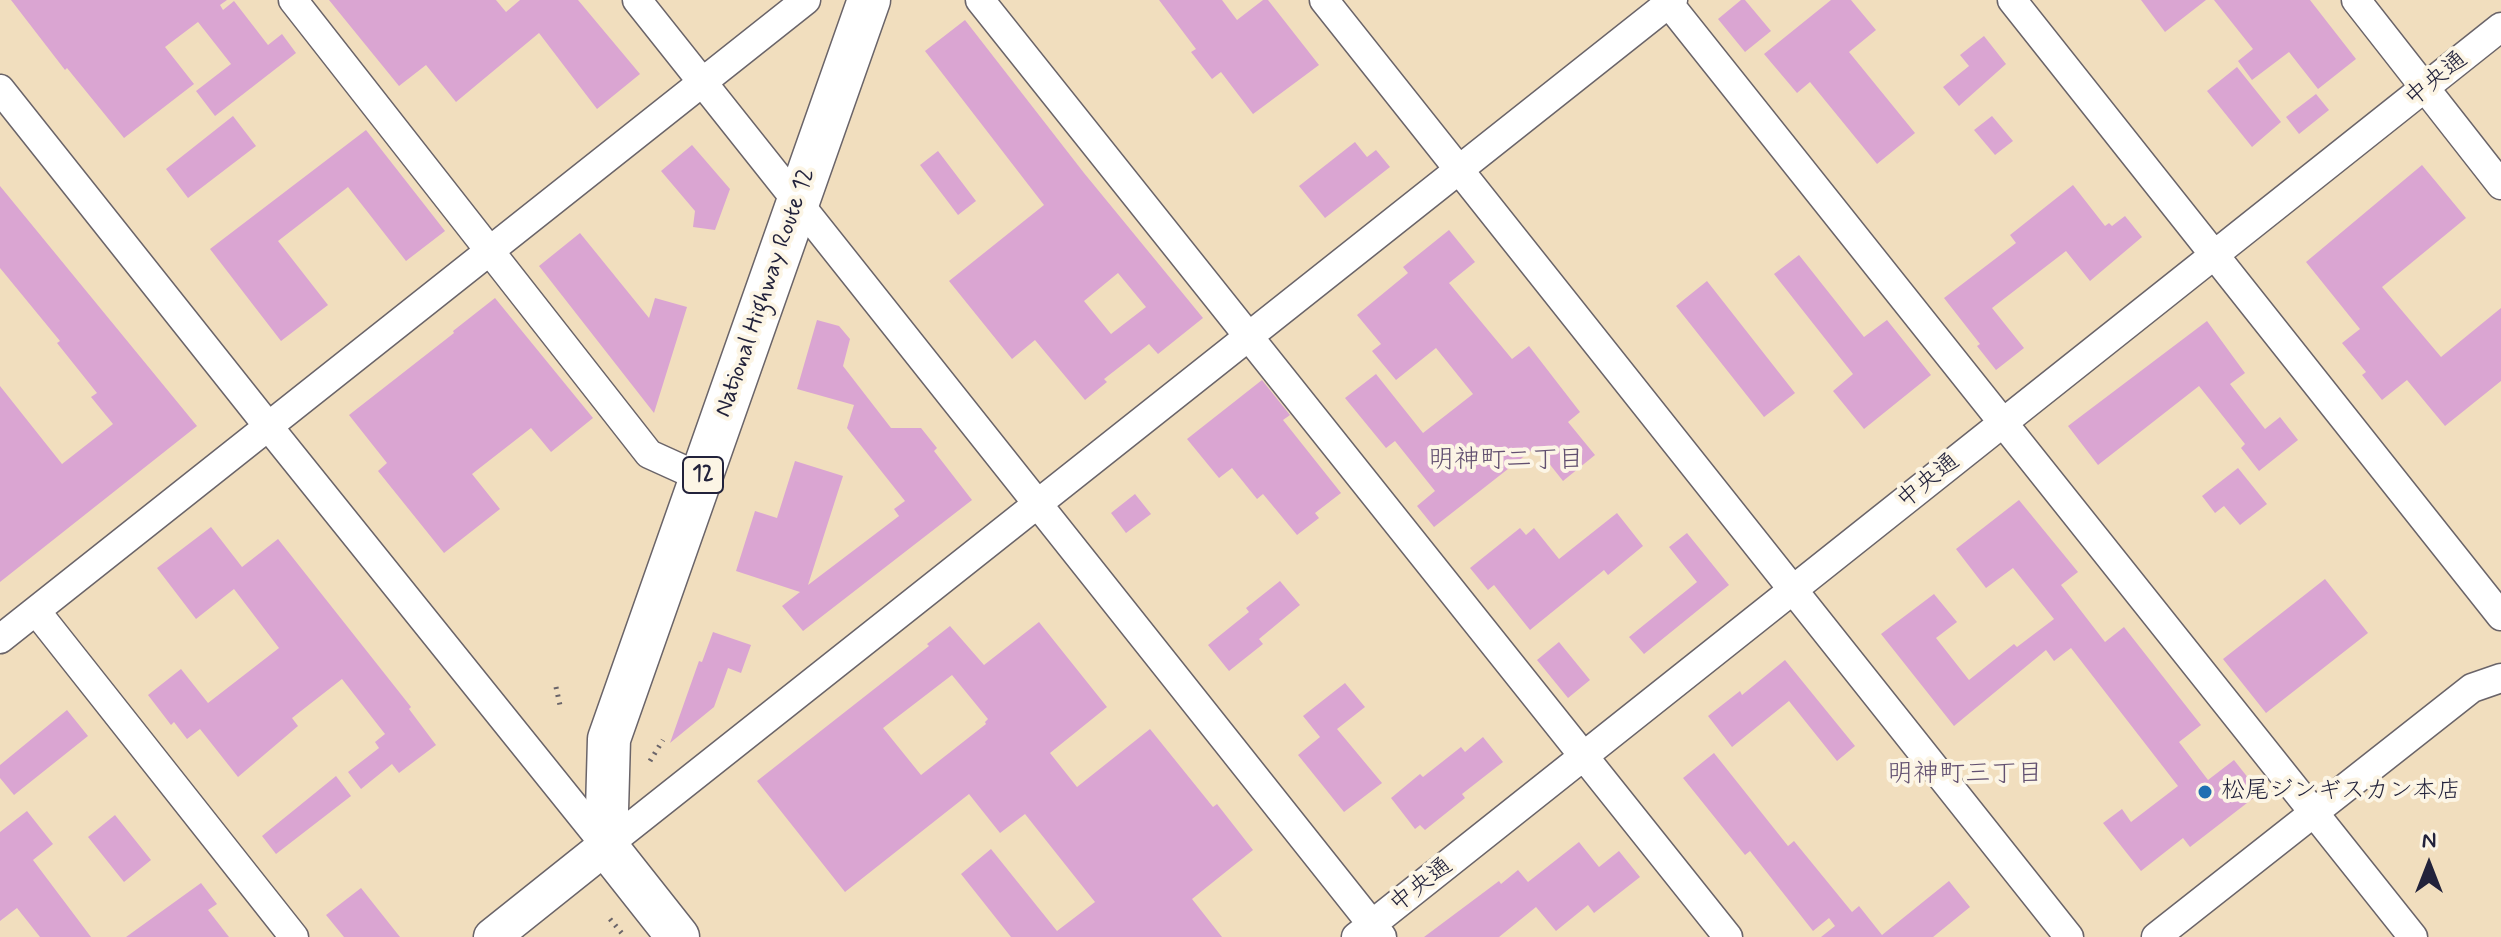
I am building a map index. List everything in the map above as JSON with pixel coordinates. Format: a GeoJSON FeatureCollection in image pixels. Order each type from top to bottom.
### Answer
{"type":"FeatureCollection","features":[{"type":"Feature","properties":{"kind":"highway","name":"National Highway Route 12"},"geometry":{"type":"LineString","coordinates":[[606,846],[609,739],[869,0]]}},
{"type":"Feature","properties":{"kind":"highway"},"geometry":{"type":"LineString","coordinates":[[606,846],[678,937]]}},
{"type":"Feature","properties":{"kind":"main road"},"geometry":{"type":"LineString","coordinates":[[492,937],[606,846]]}},
{"type":"Feature","properties":{"kind":"street"},"geometry":{"type":"LineString","coordinates":[[293,0],[649,454],[702,478]]}},
{"type":"Feature","properties":{"kind":"street"},"geometry":{"type":"LineString","coordinates":[[637,0],[798,199],[1370,933]]}},
{"type":"Feature","properties":{"kind":"street"},"geometry":{"type":"LineString","coordinates":[[0,639],[806,0]]}},
{"type":"Feature","properties":{"kind":"street"},"geometry":{"type":"LineString","coordinates":[[980,0],[1728,937]]}},
{"type":"Feature","properties":{"kind":"street"},"geometry":{"type":"LineString","coordinates":[[1324,0],[2069,937]]}},
{"type":"Feature","properties":{"kind":"street"},"geometry":{"type":"LineString","coordinates":[[2012,0],[2501,616]]}},
{"type":"Feature","properties":{"kind":"street"},"geometry":{"type":"LineString","coordinates":[[2356,0],[2501,185]]}},
{"type":"Feature","properties":{"kind":"street"},"geometry":{"type":"LineString","coordinates":[[0,89],[606,846],[1669,1],[2002,424],[2413,937]]}},
{"type":"Feature","properties":{"kind":"street","name":"中央通"},"geometry":{"type":"LineString","coordinates":[[1370,933],[1584,758],[2501,27]]}},
{"type":"Feature","properties":{"kind":"street"},"geometry":{"type":"LineString","coordinates":[[36,611],[294,937]]}},
{"type":"Feature","properties":{"kind":"street"},"geometry":{"type":"LineString","coordinates":[[2156,937],[2472,688],[2501,678]]}},
{"type":"Feature","properties":{"kind":"path"},"geometry":{"type":"LineString","coordinates":[[556,687],[561,710]]}},
{"type":"Feature","properties":{"kind":"path"},"geometry":{"type":"LineString","coordinates":[[650,761],[663,740]]}},
{"type":"Feature","properties":{"kind":"path"},"geometry":{"type":"LineString","coordinates":[[610,919],[625,937]]}},
{"type":"Feature","properties":{"kind":"building"},"geometry":{"type":"Polygon","coordinates":[[[11,0],[227,0],[220,5],[223,10],[234,1],[268,45],[282,34],[296,53],[215,116],[196,91],[231,64],[198,22],[165,47],[194,84],[124,138],[67,68],[65,70],[11,0]]]}},
{"type":"Feature","properties":{"kind":"building"},"geometry":{"type":"Polygon","coordinates":[[[329,0],[496,0],[506,12],[520,0],[578,0],[640,74],[597,109],[539,33],[456,102],[426,65],[399,86],[329,0]]]}},
{"type":"Feature","properties":{"kind":"building"},"geometry":{"type":"Polygon","coordinates":[[[1159,0],[1222,0],[1237,20],[1263,0],[1268,0],[1319,65],[1253,114],[1221,72],[1212,79],[1191,52],[1196,49],[1159,0]]]}},
{"type":"Feature","properties":{"kind":"building"},"geometry":{"type":"Polygon","coordinates":[[[1745,0],[1771,31],[1745,52],[1718,19],[1745,0]]]}},
{"type":"Feature","properties":{"kind":"building"},"geometry":{"type":"Polygon","coordinates":[[[1831,0],[1851,0],[1876,30],[1849,52],[1915,133],[1877,164],[1810,82],[1797,93],[1764,54],[1831,0]]]}},
{"type":"Feature","properties":{"kind":"building"},"geometry":{"type":"Polygon","coordinates":[[[2141,0],[2206,0],[2165,32],[2141,0]]]}},
{"type":"Feature","properties":{"kind":"building"},"geometry":{"type":"Polygon","coordinates":[[[2214,0],[2310,0],[2356,59],[2318,89],[2289,52],[2252,80],[2238,61],[2253,49],[2214,0]]]}},
{"type":"Feature","properties":{"kind":"building"},"geometry":{"type":"Polygon","coordinates":[[[965,20],[1084,173],[1203,318],[1158,354],[1149,344],[1104,379],[1107,382],[1085,400],[1035,340],[1012,359],[949,281],[1044,205],[925,51],[965,20]],[[1118,273],[1084,301],[1111,334],[1146,307],[1118,273]]]}},
{"type":"Feature","properties":{"kind":"building"},"geometry":{"type":"Polygon","coordinates":[[[1984,36],[2006,64],[1959,106],[1943,87],[1969,66],[1960,55],[1984,36]]]}},
{"type":"Feature","properties":{"kind":"building"},"geometry":{"type":"Polygon","coordinates":[[[2237,67],[2281,122],[2252,147],[2207,91],[2237,67]]]}},
{"type":"Feature","properties":{"kind":"building"},"geometry":{"type":"Polygon","coordinates":[[[2316,94],[2329,110],[2299,134],[2286,117],[2316,94]]]}},
{"type":"Feature","properties":{"kind":"building"},"geometry":{"type":"Polygon","coordinates":[[[233,116],[256,146],[188,198],[166,169],[233,116]]]}},
{"type":"Feature","properties":{"kind":"building"},"geometry":{"type":"Polygon","coordinates":[[[1992,116],[2013,141],[1995,155],[1974,130],[1992,116]]]}},
{"type":"Feature","properties":{"kind":"building"},"geometry":{"type":"Polygon","coordinates":[[[366,130],[445,231],[406,261],[348,187],[278,241],[328,305],[281,341],[210,249],[366,130]]]}},
{"type":"Feature","properties":{"kind":"building"},"geometry":{"type":"Polygon","coordinates":[[[1355,142],[1367,157],[1376,150],[1390,167],[1325,218],[1299,186],[1355,142]]]}},
{"type":"Feature","properties":{"kind":"building"},"geometry":{"type":"Polygon","coordinates":[[[692,145],[730,189],[715,230],[693,227],[695,211],[661,171],[692,145]]]}},
{"type":"Feature","properties":{"kind":"building"},"geometry":{"type":"Polygon","coordinates":[[[938,151],[976,201],[958,215],[920,165],[938,151]]]}},
{"type":"Feature","properties":{"kind":"building"},"geometry":{"type":"Polygon","coordinates":[[[2422,165],[2466,218],[2382,287],[2441,357],[2501,308],[2501,381],[2445,426],[2407,380],[2382,400],[2362,375],[2366,372],[2342,343],[2360,329],[2306,262],[2422,165]]]}},
{"type":"Feature","properties":{"kind":"building"},"geometry":{"type":"Polygon","coordinates":[[[2073,185],[2105,226],[2109,223],[2112,226],[2125,216],[2142,237],[2090,281],[2066,251],[1992,308],[2024,348],[1996,370],[1944,298],[2016,243],[2010,235],[2073,185]]]}},
{"type":"Feature","properties":{"kind":"building"},"geometry":{"type":"Polygon","coordinates":[[[0,186],[197,426],[0,582],[0,386],[62,464],[113,424],[91,397],[97,393],[57,343],[60,341],[0,268],[0,186]]]}},
{"type":"Feature","properties":{"kind":"building"},"geometry":{"type":"Polygon","coordinates":[[[1449,230],[1475,262],[1449,283],[1512,359],[1529,346],[1580,412],[1568,422],[1595,455],[1563,481],[1536,447],[1434,527],[1417,506],[1435,491],[1395,441],[1386,448],[1345,398],[1376,374],[1423,433],[1473,394],[1436,348],[1396,380],[1372,351],[1381,344],[1357,315],[1408,273],[1403,267],[1449,230]]]}},
{"type":"Feature","properties":{"kind":"building"},"geometry":{"type":"Polygon","coordinates":[[[580,233],[649,318],[655,298],[687,307],[654,413],[539,266],[580,233]]]}},
{"type":"Feature","properties":{"kind":"building"},"geometry":{"type":"Polygon","coordinates":[[[1799,255],[1864,337],[1887,320],[1931,375],[1864,429],[1833,391],[1853,374],[1774,274],[1799,255]]]}},
{"type":"Feature","properties":{"kind":"building"},"geometry":{"type":"Polygon","coordinates":[[[1707,281],[1795,393],[1764,417],[1676,306],[1707,281]]]}},
{"type":"Feature","properties":{"kind":"building"},"geometry":{"type":"Polygon","coordinates":[[[495,298],[593,418],[551,452],[531,428],[472,474],[500,509],[444,553],[378,471],[387,463],[349,415],[495,298]]]}},
{"type":"Feature","properties":{"kind":"building"},"geometry":{"type":"Polygon","coordinates":[[[817,320],[839,326],[850,339],[843,366],[891,428],[921,428],[937,448],[934,451],[972,500],[803,631],[782,606],[800,592],[736,571],[755,511],[777,518],[795,461],[843,476],[808,585],[899,516],[894,509],[905,501],[847,428],[854,405],[797,389],[817,320]]]}},
{"type":"Feature","properties":{"kind":"building"},"geometry":{"type":"Polygon","coordinates":[[[2207,321],[2245,373],[2230,384],[2265,429],[2280,417],[2298,440],[2259,471],[2241,448],[2245,444],[2199,386],[2098,465],[2068,426],[2207,321]]]}},
{"type":"Feature","properties":{"kind":"building"},"geometry":{"type":"Polygon","coordinates":[[[1262,380],[1290,415],[1283,420],[1341,493],[1315,513],[1319,518],[1297,535],[1263,494],[1257,499],[1232,468],[1219,478],[1187,439],[1262,380]]]}},
{"type":"Feature","properties":{"kind":"building"},"geometry":{"type":"Polygon","coordinates":[[[2238,468],[2267,504],[2240,525],[2224,506],[2215,513],[2202,496],[2238,468]]]}},
{"type":"Feature","properties":{"kind":"building"},"geometry":{"type":"Polygon","coordinates":[[[1135,494],[1151,514],[1126,533],[1111,513],[1135,494]]]}},
{"type":"Feature","properties":{"kind":"building"},"geometry":{"type":"Polygon","coordinates":[[[2019,500],[2078,572],[2061,585],[2105,642],[2124,627],[2201,725],[2179,742],[2208,780],[2234,760],[2260,793],[2190,847],[2183,838],[2141,871],[2103,823],[2122,809],[2131,822],[2178,786],[2071,648],[2054,661],[2046,650],[1954,726],[1881,634],[1934,594],[1957,622],[1936,638],[1969,680],[2014,644],[2017,647],[2054,619],[2013,568],[1986,588],[1956,549],[2019,500]]]}},
{"type":"Feature","properties":{"kind":"building"},"geometry":{"type":"Polygon","coordinates":[[[1617,513],[1643,546],[1608,575],[1604,570],[1530,630],[1494,585],[1488,590],[1470,568],[1520,528],[1526,535],[1534,528],[1559,559],[1617,513]]]}},
{"type":"Feature","properties":{"kind":"building"},"geometry":{"type":"Polygon","coordinates":[[[211,527],[242,567],[278,539],[411,707],[409,709],[436,745],[399,773],[392,764],[361,789],[348,772],[379,748],[375,742],[385,734],[342,679],[292,718],[298,726],[238,777],[200,729],[187,739],[174,722],[171,725],[148,695],[181,669],[208,703],[279,648],[234,589],[196,619],[157,568],[211,527]]]}},
{"type":"Feature","properties":{"kind":"building"},"geometry":{"type":"Polygon","coordinates":[[[1687,533],[1729,585],[1644,654],[1629,637],[1697,582],[1669,547],[1687,533]]]}},
{"type":"Feature","properties":{"kind":"building"},"geometry":{"type":"Polygon","coordinates":[[[2325,579],[2368,633],[2266,713],[2223,659],[2325,579]]]}},
{"type":"Feature","properties":{"kind":"building"},"geometry":{"type":"Polygon","coordinates":[[[1280,581],[1300,605],[1259,639],[1263,644],[1229,671],[1208,645],[1249,612],[1246,608],[1280,581]]]}},
{"type":"Feature","properties":{"kind":"building"},"geometry":{"type":"Polygon","coordinates":[[[1039,622],[1107,707],[1050,753],[1077,787],[1150,729],[1213,807],[1217,804],[1253,850],[1192,899],[1222,937],[1011,937],[961,874],[991,849],[1057,931],[1095,902],[1025,814],[1000,833],[969,794],[845,892],[757,781],[929,646],[927,644],[950,626],[984,665],[1039,622]],[[952,675],[883,728],[921,775],[986,724],[988,719],[952,675]]]}},
{"type":"Feature","properties":{"kind":"building"},"geometry":{"type":"Polygon","coordinates":[[[713,632],[751,645],[741,673],[728,668],[714,707],[670,743],[699,661],[702,662],[713,632]]]}},
{"type":"Feature","properties":{"kind":"building"},"geometry":{"type":"Polygon","coordinates":[[[1559,642],[1590,680],[1568,698],[1537,660],[1559,642]]]}},
{"type":"Feature","properties":{"kind":"building"},"geometry":{"type":"Polygon","coordinates":[[[1785,660],[1855,746],[1837,761],[1789,701],[1732,747],[1708,716],[1740,691],[1742,695],[1785,660]]]}},
{"type":"Feature","properties":{"kind":"building"},"geometry":{"type":"Polygon","coordinates":[[[1345,683],[1365,707],[1337,729],[1382,783],[1344,812],[1298,755],[1320,737],[1303,716],[1345,683]]]}},
{"type":"Feature","properties":{"kind":"building"},"geometry":{"type":"Polygon","coordinates":[[[67,710],[88,736],[14,795],[0,778],[0,765],[67,710]]]}},
{"type":"Feature","properties":{"kind":"building"},"geometry":{"type":"Polygon","coordinates":[[[1483,737],[1503,762],[1462,794],[1465,798],[1425,830],[1420,825],[1415,829],[1391,798],[1420,774],[1423,777],[1461,747],[1465,752],[1483,737]]]}},
{"type":"Feature","properties":{"kind":"building"},"geometry":{"type":"Polygon","coordinates":[[[1714,753],[1788,846],[1794,841],[1852,912],[1859,906],[1882,935],[1949,881],[1970,907],[1933,937],[1821,937],[1835,926],[1829,918],[1813,931],[1750,851],[1745,855],[1683,778],[1714,753]]]}},
{"type":"Feature","properties":{"kind":"building"},"geometry":{"type":"Polygon","coordinates":[[[336,776],[351,796],[276,854],[262,836],[336,776]]]}},
{"type":"Feature","properties":{"kind":"building"},"geometry":{"type":"Polygon","coordinates":[[[27,811],[53,844],[33,860],[91,937],[40,937],[17,908],[0,921],[0,832],[27,811]]]}},
{"type":"Feature","properties":{"kind":"building"},"geometry":{"type":"Polygon","coordinates":[[[115,815],[151,860],[124,882],[88,837],[115,815]]]}},
{"type":"Feature","properties":{"kind":"building"},"geometry":{"type":"Polygon","coordinates":[[[1579,842],[1599,867],[1619,851],[1640,877],[1594,913],[1588,905],[1556,931],[1536,907],[1499,937],[1424,937],[1499,881],[1501,884],[1518,870],[1528,882],[1579,842]]]}},
{"type":"Feature","properties":{"kind":"building"},"geometry":{"type":"Polygon","coordinates":[[[201,883],[217,904],[208,910],[229,937],[126,937],[201,883]]]}},
{"type":"Feature","properties":{"kind":"building"},"geometry":{"type":"Polygon","coordinates":[[[361,888],[400,937],[344,937],[326,915],[361,888]]]}},
{"type":"Feature","properties":{"kind":"place","name":"松尾ジンギスカン本店"},"geometry":{"type":"Point","coordinates":[2205,792]}},
{"type":"Feature","properties":{"kind":"district","name":"明神町二丁目"},"geometry":{"type":"Point","coordinates":[1506,462]}},
{"type":"Feature","properties":{"kind":"district","name":"明神町三丁目"},"geometry":{"type":"Point","coordinates":[1965,776]}}]}
